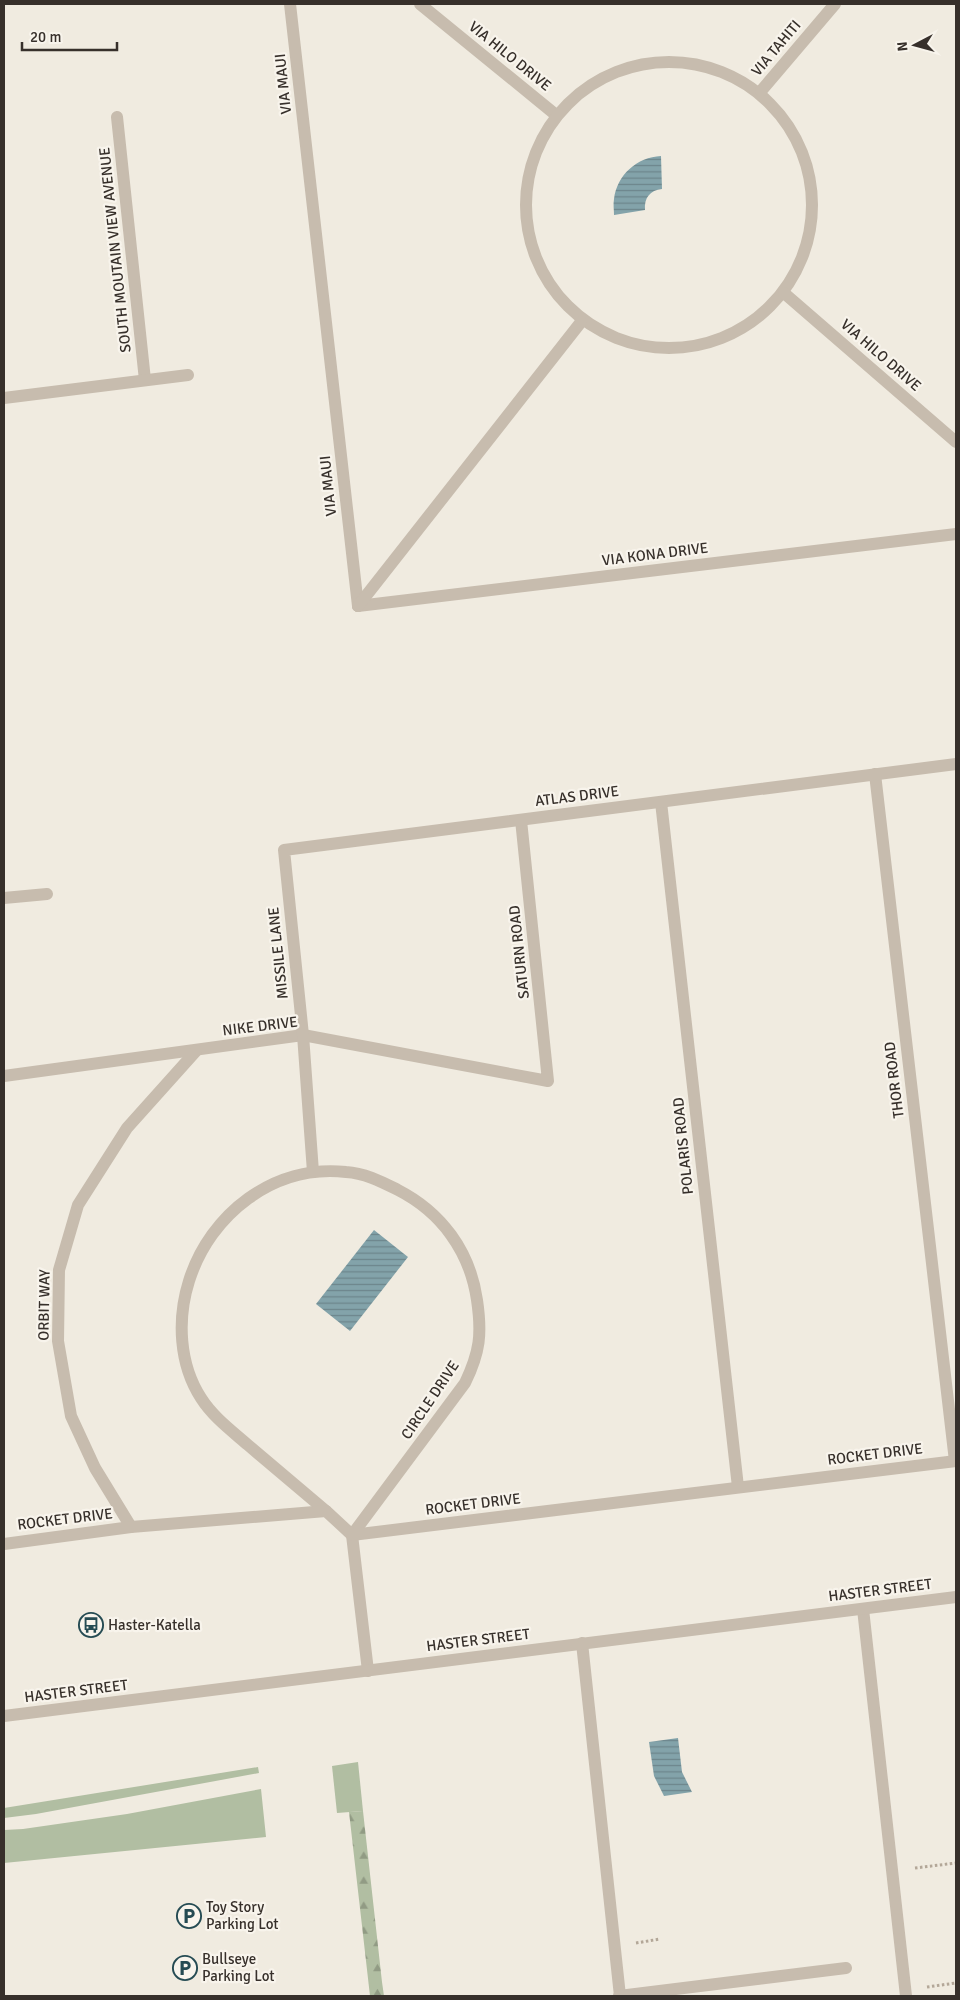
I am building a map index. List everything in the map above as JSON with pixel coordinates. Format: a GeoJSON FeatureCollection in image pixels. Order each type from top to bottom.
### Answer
{"type":"FeatureCollection","features":[{"type":"Feature","properties":{"kind":"street","name":"VIA MAUI"},"geometry":{"type":"LineString","coordinates":[[290,4],[358,606]]}},
{"type":"Feature","properties":{"kind":"street","name":"VIA HILO DRIVE"},"geometry":{"type":"LineString","coordinates":[[420,4],[556,115]]}},
{"type":"Feature","properties":{"kind":"street","name":"VIA TAHITI"},"geometry":{"type":"LineString","coordinates":[[761,91],[835,4]]}},
{"type":"Feature","properties":{"kind":"street"},"geometry":{"type":"LineString","coordinates":[[673,60],[722,70],[761,91],[799,142],[814,201],[807,251],[784,293],[747,327],[698,347],[648,349],[581,322],[556,295],[531,248],[525,197],[536,148],[556,115],[593,81],[640,63],[673,60]]}},
{"type":"Feature","properties":{"kind":"street","name":"SOUTH MOUTAIN VIEW AVENUE"},"geometry":{"type":"LineString","coordinates":[[117,117],[145,380]]}},
{"type":"Feature","properties":{"kind":"street","name":"VIA HILO DRIVE"},"geometry":{"type":"LineString","coordinates":[[784,293],[956,442]]}},
{"type":"Feature","properties":{"kind":"street"},"geometry":{"type":"LineString","coordinates":[[358,606],[581,322]]}},
{"type":"Feature","properties":{"kind":"street"},"geometry":{"type":"LineString","coordinates":[[4,398],[188,375]]}},
{"type":"Feature","properties":{"kind":"street","name":"VIA KONA DRIVE"},"geometry":{"type":"LineString","coordinates":[[358,606],[956,534]]}},
{"type":"Feature","properties":{"kind":"street"},"geometry":{"type":"LineString","coordinates":[[875,774],[956,764]]}},
{"type":"Feature","properties":{"kind":"street","name":"ATLAS DRIVE"},"geometry":{"type":"LineString","coordinates":[[284,850],[875,774]]}},
{"type":"Feature","properties":{"kind":"street","name":"THOR ROAD"},"geometry":{"type":"LineString","coordinates":[[875,774],[956,1461]]}},
{"type":"Feature","properties":{"kind":"street","name":"POLARIS ROAD"},"geometry":{"type":"LineString","coordinates":[[661,802],[738,1487]]}},
{"type":"Feature","properties":{"kind":"street","name":"SATURN ROAD"},"geometry":{"type":"LineString","coordinates":[[522,820],[548,1081]]}},
{"type":"Feature","properties":{"kind":"street","name":"MISSILE LANE"},"geometry":{"type":"LineString","coordinates":[[284,850],[303,1035],[313,1172]]}},
{"type":"Feature","properties":{"kind":"street"},"geometry":{"type":"LineString","coordinates":[[4,898],[47,894]]}},
{"type":"Feature","properties":{"kind":"street","name":"NIKE DRIVE"},"geometry":{"type":"LineString","coordinates":[[4,1076],[303,1035],[548,1081]]}},
{"type":"Feature","properties":{"kind":"street","name":"ORBIT WAY"},"geometry":{"type":"LineString","coordinates":[[131,1528],[95,1468],[71,1416],[58,1341],[59,1270],[78,1205],[127,1128],[196,1051]]}},
{"type":"Feature","properties":{"kind":"street","name":"CIRCLE DRIVE"},"geometry":{"type":"LineString","coordinates":[[326,1511],[217,1418],[202,1400],[190,1380],[184,1358],[182,1311],[192,1270],[201,1250],[225,1217],[258,1192],[294,1176],[313,1172],[347,1172],[367,1176],[409,1195],[426,1207],[442,1223],[453,1237],[470,1266],[476,1288],[480,1336],[476,1359],[465,1383],[352,1535]]}},
{"type":"Feature","properties":{"kind":"street","name":"ROCKET DRIVE"},"geometry":{"type":"LineString","coordinates":[[352,1535],[956,1461]]}},
{"type":"Feature","properties":{"kind":"street"},"geometry":{"type":"LineString","coordinates":[[326,1511],[352,1535],[368,1671]]}},
{"type":"Feature","properties":{"kind":"street","name":"ROCKET DRIVE"},"geometry":{"type":"LineString","coordinates":[[4,1544],[131,1528],[326,1511]]}},
{"type":"Feature","properties":{"kind":"street","name":"HASTER STREET"},"geometry":{"type":"LineString","coordinates":[[4,1716],[956,1597]]}},
{"type":"Feature","properties":{"kind":"street"},"geometry":{"type":"LineString","coordinates":[[863,1609],[906,1993]]}},
{"type":"Feature","properties":{"kind":"street"},"geometry":{"type":"LineString","coordinates":[[582,1643],[620,1996],[846,1968]]}},
{"type":"Feature","properties":{"kind":"path"},"geometry":{"type":"LineString","coordinates":[[892,1871],[956,1863]]}},
{"type":"Feature","properties":{"kind":"path"},"geometry":{"type":"LineString","coordinates":[[635,1943],[660,1939]]}},
{"type":"Feature","properties":{"kind":"path"},"geometry":{"type":"LineString","coordinates":[[906,1993],[956,1983]]}},
{"type":"Feature","properties":{"kind":"green space"},"geometry":{"type":"Polygon","coordinates":[[[358,1762],[363,1811],[337,1813],[332,1766],[358,1762]]]}},
{"type":"Feature","properties":{"kind":"green space"},"geometry":{"type":"Polygon","coordinates":[[[258,1767],[259,1773],[36,1814],[4,1818],[4,1808],[258,1767]]]}},
{"type":"Feature","properties":{"kind":"green space"},"geometry":{"type":"Polygon","coordinates":[[[261,1789],[266,1837],[4,1863],[4,1830],[127,1814],[261,1789]]]}},
{"type":"Feature","properties":{"kind":"green space"},"geometry":{"type":"Polygon","coordinates":[[[363,1811],[384,1996],[370,1996],[349,1812],[363,1811]]]}},
{"type":"Feature","properties":{"kind":"water"},"geometry":{"type":"Polygon","coordinates":[[[661,156],[662,189],[654,191],[649,195],[645,210],[614,215],[616,190],[624,175],[636,164],[652,157],[661,156]]]}},
{"type":"Feature","properties":{"kind":"water"},"geometry":{"type":"Polygon","coordinates":[[[374,1230],[408,1257],[350,1331],[316,1304],[374,1230]]]}},
{"type":"Feature","properties":{"kind":"water"},"geometry":{"type":"Polygon","coordinates":[[[678,1738],[682,1772],[692,1792],[664,1796],[654,1776],[649,1742],[678,1738]]]}},
{"type":"Feature","properties":{"kind":"place","name":"Haster-Katella"},"geometry":{"type":"Point","coordinates":[91,1625]}},
{"type":"Feature","properties":{"kind":"place","name":"Toy Story Parking Lot"},"geometry":{"type":"Point","coordinates":[189,1916]}},
{"type":"Feature","properties":{"kind":"place","name":"Bullseye Parking Lot"},"geometry":{"type":"Point","coordinates":[185,1968]}}]}
